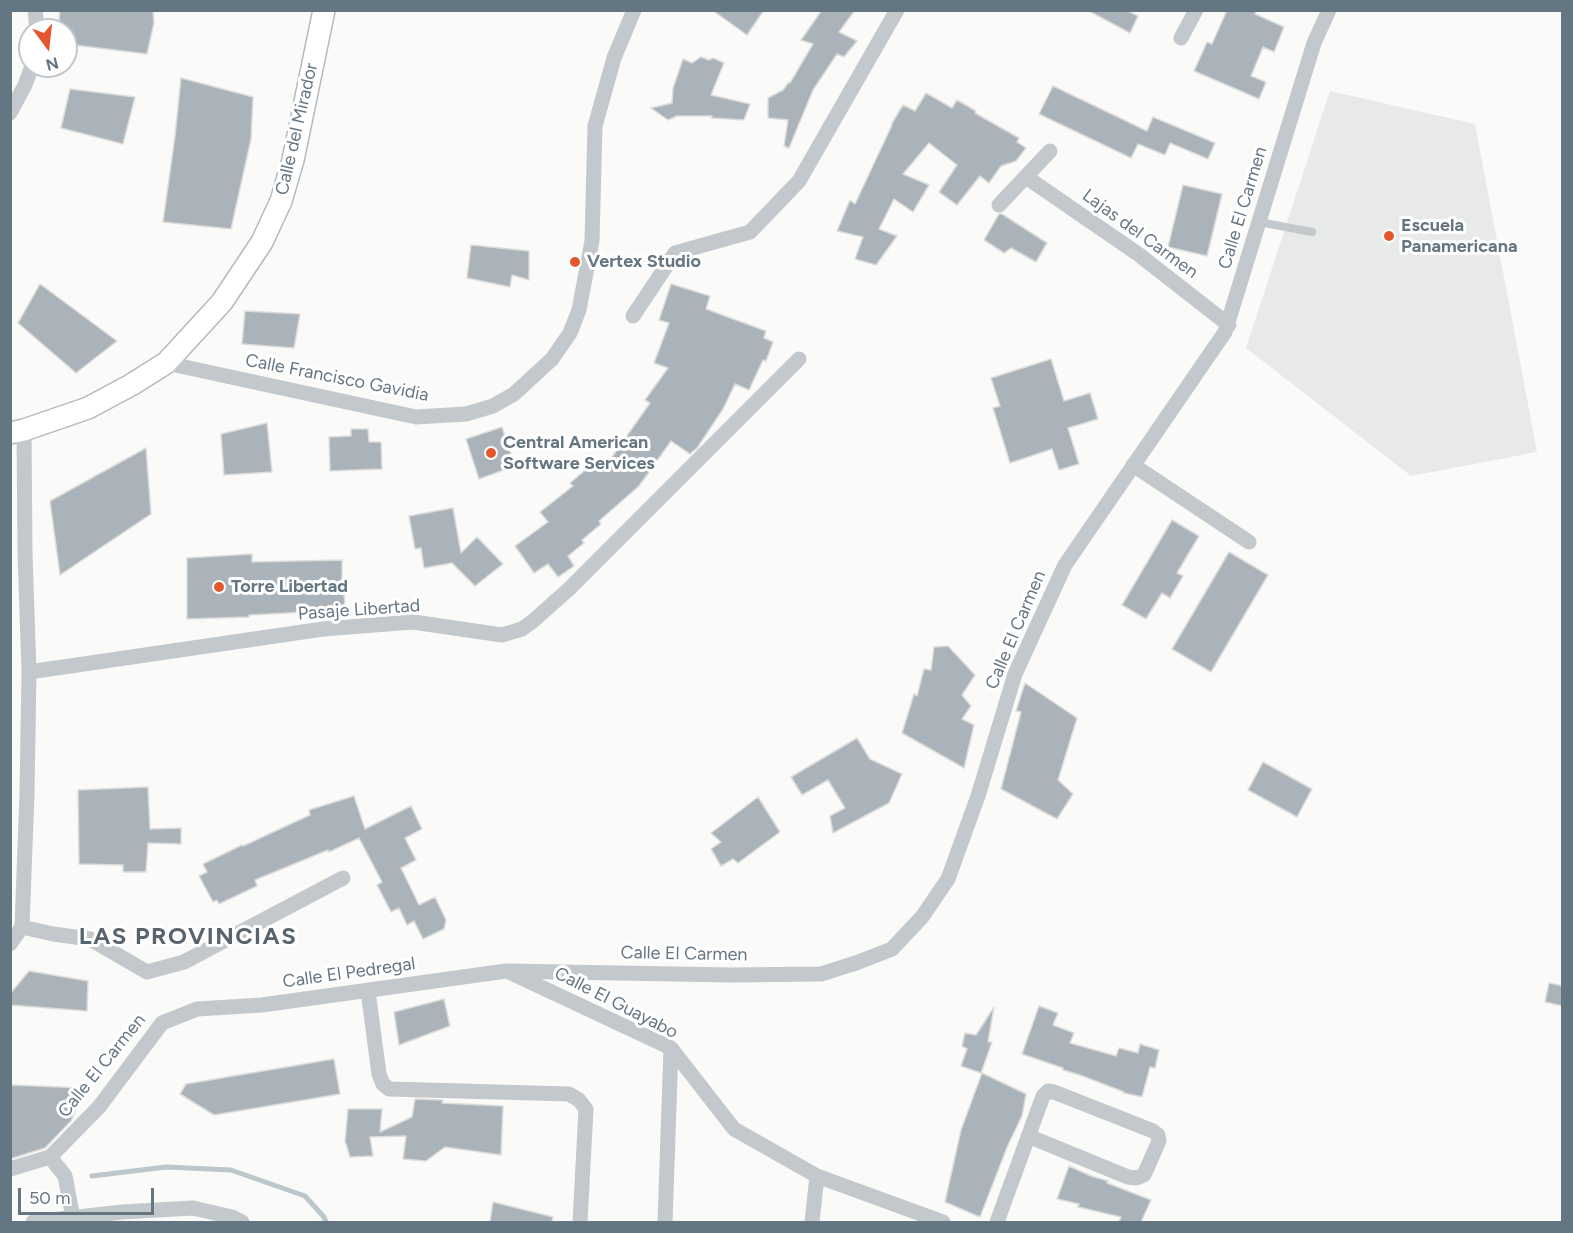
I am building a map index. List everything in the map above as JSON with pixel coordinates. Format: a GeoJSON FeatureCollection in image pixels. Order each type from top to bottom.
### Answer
{"type":"FeatureCollection","features":[{"type":"Feature","properties":{"kind":"street","name":"Calle del Mirador"},"geometry":{"type":"LineString","coordinates":[[17,432],[88,408],[131,386],[166,363],[222,302],[262,242],[281,201],[293,160],[324,10]]}},
{"type":"Feature","properties":{"kind":"street","name":"Calle Francisco Gavidia"},"geometry":{"type":"LineString","coordinates":[[166,363],[416,417],[466,414],[493,406],[514,394],[552,359],[570,333],[579,310],[592,242],[595,126],[614,58],[634,10]]}},
{"type":"Feature","properties":{"kind":"street"},"geometry":{"type":"LineString","coordinates":[[633,315],[675,253],[750,232],[799,181],[897,10]]}},
{"type":"Feature","properties":{"kind":"street"},"geometry":{"type":"LineString","coordinates":[[1180,38],[1196,10]]}},
{"type":"Feature","properties":{"kind":"street","name":"Calle El Carmen"},"geometry":{"type":"LineString","coordinates":[[506,971],[731,975],[821,974],[892,949],[922,916],[948,879],[978,796],[1015,674],[1065,565],[1225,332],[1314,43],[1329,10]]}},
{"type":"Feature","properties":{"kind":"street"},"geometry":{"type":"LineString","coordinates":[[10,113],[28,78]]}},
{"type":"Feature","properties":{"kind":"street"},"geometry":{"type":"LineString","coordinates":[[999,205],[1050,151]]}},
{"type":"Feature","properties":{"kind":"street","name":"Lajas del Carmen"},"geometry":{"type":"LineString","coordinates":[[1026,177],[1138,254],[1228,325]]}},
{"type":"Feature","properties":{"kind":"street","name":"Pasaje Libertad"},"geometry":{"type":"LineString","coordinates":[[28,672],[335,628],[413,622],[502,635],[522,629],[569,589],[799,359]]}},
{"type":"Feature","properties":{"kind":"street"},"geometry":{"type":"LineString","coordinates":[[10,944],[22,927],[27,793],[28,672],[18,554],[17,432]]}},
{"type":"Feature","properties":{"kind":"street"},"geometry":{"type":"LineString","coordinates":[[1133,465],[1249,542]]}},
{"type":"Feature","properties":{"kind":"street"},"geometry":{"type":"LineString","coordinates":[[10,794],[27,793]]}},
{"type":"Feature","properties":{"kind":"street"},"geometry":{"type":"LineString","coordinates":[[22,927],[90,939],[147,972],[184,962],[343,878]]}},
{"type":"Feature","properties":{"kind":"street","name":"Calle El Pedregal"},"geometry":{"type":"LineString","coordinates":[[197,1009],[262,1005],[506,971]]}},
{"type":"Feature","properties":{"kind":"street","name":"Calle El Guayabo"},"geometry":{"type":"LineString","coordinates":[[506,971],[671,1048],[734,1129],[818,1176],[943,1222]]}},
{"type":"Feature","properties":{"kind":"street"},"geometry":{"type":"LineString","coordinates":[[368,991],[378,1074],[383,1084],[389,1089],[569,1094],[579,1100],[586,1109],[580,1222]]}},
{"type":"Feature","properties":{"kind":"street","name":"Calle El Carmen"},"geometry":{"type":"LineString","coordinates":[[10,1170],[50,1157],[99,1107],[162,1023],[197,1009]]}},
{"type":"Feature","properties":{"kind":"street"},"geometry":{"type":"LineString","coordinates":[[665,1222],[671,1048]]}},
{"type":"Feature","properties":{"kind":"street"},"geometry":{"type":"LineString","coordinates":[[997,1222],[1028,1136],[1043,1096],[1048,1091],[1153,1131],[1158,1135],[1159,1141],[1144,1174],[1136,1178],[1128,1177],[1028,1136]]}},
{"type":"Feature","properties":{"kind":"street"},"geometry":{"type":"LineString","coordinates":[[50,1157],[65,1176],[73,1218]]}},
{"type":"Feature","properties":{"kind":"street"},"geometry":{"type":"LineString","coordinates":[[812,1222],[818,1176]]}},
{"type":"Feature","properties":{"kind":"street"},"geometry":{"type":"LineString","coordinates":[[33,1222],[122,1212],[193,1208],[232,1217],[242,1222]]}},
{"type":"Feature","properties":{"kind":"lane"},"geometry":{"type":"LineString","coordinates":[[1259,222],[1312,232]]}},
{"type":"Feature","properties":{"kind":"shaded area","name":"Escuela Panamericana"},"geometry":{"type":"Polygon","coordinates":[[[1330,91],[1475,124],[1537,452],[1411,476],[1246,348],[1330,91]]]}},
{"type":"Feature","properties":{"kind":"building"},"geometry":{"type":"Polygon","coordinates":[[[60,10],[153,10],[154,23],[147,54],[78,45],[78,18],[59,18],[60,10]]]}},
{"type":"Feature","properties":{"kind":"building"},"geometry":{"type":"Polygon","coordinates":[[[712,10],[764,10],[747,35],[712,10]]]}},
{"type":"Feature","properties":{"kind":"building"},"geometry":{"type":"Polygon","coordinates":[[[822,10],[855,10],[839,32],[857,41],[844,57],[837,54],[813,90],[789,148],[784,146],[788,120],[768,118],[768,98],[783,90],[790,83],[813,44],[801,40],[822,10]]]}},
{"type":"Feature","properties":{"kind":"building"},"geometry":{"type":"Polygon","coordinates":[[[1087,10],[1126,10],[1138,16],[1130,33],[1087,10]]]}},
{"type":"Feature","properties":{"kind":"building"},"geometry":{"type":"Polygon","coordinates":[[[1227,10],[1257,10],[1255,14],[1284,27],[1274,52],[1263,47],[1251,76],[1266,82],[1259,99],[1194,71],[1207,42],[1212,44],[1227,10]]]}},
{"type":"Feature","properties":{"kind":"building"},"geometry":{"type":"Polygon","coordinates":[[[701,57],[709,60],[713,58],[724,63],[711,95],[750,104],[744,120],[711,118],[712,116],[677,116],[668,120],[651,108],[672,103],[673,88],[683,59],[692,63],[701,57]]]}},
{"type":"Feature","properties":{"kind":"building"},"geometry":{"type":"Polygon","coordinates":[[[181,78],[253,97],[251,139],[231,229],[163,222],[181,78]]]}},
{"type":"Feature","properties":{"kind":"building"},"geometry":{"type":"Polygon","coordinates":[[[1053,86],[1147,131],[1153,117],[1215,143],[1208,159],[1170,143],[1165,155],[1138,144],[1131,158],[1039,114],[1053,86]]]}},
{"type":"Feature","properties":{"kind":"building"},"geometry":{"type":"Polygon","coordinates":[[[70,89],[135,97],[123,144],[61,128],[70,89]]]}},
{"type":"Feature","properties":{"kind":"building"},"geometry":{"type":"Polygon","coordinates":[[[926,93],[952,108],[957,100],[1019,138],[1017,142],[1026,148],[1016,161],[1001,166],[989,183],[980,176],[957,205],[939,192],[957,165],[929,143],[903,174],[929,185],[913,212],[894,199],[879,229],[897,236],[876,265],[855,259],[863,237],[837,231],[850,200],[855,204],[891,125],[903,105],[915,111],[926,93]]]}},
{"type":"Feature","properties":{"kind":"building"},"geometry":{"type":"Polygon","coordinates":[[[1183,185],[1222,194],[1207,256],[1168,247],[1183,185]]]}},
{"type":"Feature","properties":{"kind":"building"},"geometry":{"type":"Polygon","coordinates":[[[999,214],[1047,243],[1036,262],[1011,248],[1004,253],[984,240],[999,214]]]}},
{"type":"Feature","properties":{"kind":"building"},"geometry":{"type":"Polygon","coordinates":[[[471,245],[529,251],[529,280],[512,275],[510,287],[467,278],[471,245]]]}},
{"type":"Feature","properties":{"kind":"building"},"geometry":{"type":"Polygon","coordinates":[[[40,284],[117,341],[76,373],[18,323],[40,284]]]}},
{"type":"Feature","properties":{"kind":"building"},"geometry":{"type":"Polygon","coordinates":[[[671,284],[710,296],[706,309],[766,331],[764,338],[773,342],[766,361],[763,360],[749,390],[735,384],[723,409],[697,448],[690,454],[671,441],[639,486],[599,521],[601,524],[582,540],[584,543],[568,556],[574,566],[558,577],[548,564],[534,573],[515,546],[548,522],[540,512],[573,486],[570,483],[601,457],[607,464],[650,403],[645,400],[668,368],[654,363],[669,323],[659,320],[671,284]]]}},
{"type":"Feature","properties":{"kind":"building"},"geometry":{"type":"Polygon","coordinates":[[[245,311],[300,314],[294,348],[242,344],[245,311]]]}},
{"type":"Feature","properties":{"kind":"building"},"geometry":{"type":"Polygon","coordinates":[[[1051,359],[1064,401],[1090,393],[1098,419],[1068,428],[1079,464],[1059,470],[1052,449],[1010,463],[993,408],[1000,406],[991,378],[1051,359]]]}},
{"type":"Feature","properties":{"kind":"building"},"geometry":{"type":"Polygon","coordinates":[[[267,423],[272,472],[224,475],[221,434],[267,423]]]}},
{"type":"Feature","properties":{"kind":"building","name":"Central American Software Services"},"geometry":{"type":"Polygon","coordinates":[[[502,427],[515,466],[479,479],[466,439],[502,427]]]}},
{"type":"Feature","properties":{"kind":"building"},"geometry":{"type":"Polygon","coordinates":[[[351,429],[368,429],[369,442],[381,442],[382,469],[330,471],[329,437],[351,436],[351,429]]]}},
{"type":"Feature","properties":{"kind":"building"},"geometry":{"type":"Polygon","coordinates":[[[146,448],[151,514],[60,575],[50,501],[146,448]]]}},
{"type":"Feature","properties":{"kind":"building"},"geometry":{"type":"Polygon","coordinates":[[[453,508],[461,553],[477,537],[503,564],[475,586],[452,563],[424,568],[421,548],[415,549],[409,516],[453,508]]]}},
{"type":"Feature","properties":{"kind":"building"},"geometry":{"type":"Polygon","coordinates":[[[1172,520],[1199,536],[1177,573],[1183,576],[1170,598],[1162,593],[1146,619],[1122,605],[1172,520]]]}},
{"type":"Feature","properties":{"kind":"building"},"geometry":{"type":"Polygon","coordinates":[[[1229,552],[1268,575],[1211,672],[1172,649],[1229,552]]]}},
{"type":"Feature","properties":{"kind":"building"},"geometry":{"type":"Polygon","coordinates":[[[252,554],[252,562],[342,560],[342,591],[344,591],[345,610],[187,619],[187,558],[252,554]]]}},
{"type":"Feature","properties":{"kind":"building"},"geometry":{"type":"Polygon","coordinates":[[[948,646],[975,675],[962,695],[971,706],[962,719],[974,725],[964,768],[902,733],[914,694],[917,696],[924,669],[931,670],[934,647],[948,646]]]}},
{"type":"Feature","properties":{"kind":"building"},"geometry":{"type":"Polygon","coordinates":[[[1025,683],[1077,718],[1058,780],[1073,794],[1057,819],[1001,789],[1021,712],[1016,711],[1025,683]]]}},
{"type":"Feature","properties":{"kind":"building"},"geometry":{"type":"Polygon","coordinates":[[[857,738],[870,759],[902,774],[889,803],[833,833],[830,816],[845,808],[828,780],[802,795],[791,777],[857,738]]]}},
{"type":"Feature","properties":{"kind":"building"},"geometry":{"type":"Polygon","coordinates":[[[1263,762],[1312,789],[1297,817],[1248,790],[1263,762]]]}},
{"type":"Feature","properties":{"kind":"building"},"geometry":{"type":"Polygon","coordinates":[[[148,787],[150,829],[181,828],[181,844],[148,843],[146,872],[123,872],[123,865],[79,864],[78,790],[148,787]]]}},
{"type":"Feature","properties":{"kind":"building"},"geometry":{"type":"Polygon","coordinates":[[[354,796],[365,829],[411,806],[422,829],[405,838],[416,860],[401,868],[419,905],[435,897],[446,920],[444,929],[423,939],[414,921],[407,925],[399,908],[391,912],[377,885],[382,882],[359,838],[255,880],[257,886],[219,904],[217,900],[213,902],[199,876],[207,872],[203,864],[310,815],[309,810],[354,796]]]}},
{"type":"Feature","properties":{"kind":"building"},"geometry":{"type":"Polygon","coordinates":[[[758,797],[780,832],[738,863],[733,859],[721,866],[711,849],[721,842],[711,833],[758,797]]]}},
{"type":"Feature","properties":{"kind":"building"},"geometry":{"type":"Polygon","coordinates":[[[29,971],[88,981],[87,1011],[10,1005],[10,994],[29,971]]]}},
{"type":"Feature","properties":{"kind":"building"},"geometry":{"type":"Polygon","coordinates":[[[1549,983],[1563,986],[1563,1006],[1545,1002],[1549,983]]]}},
{"type":"Feature","properties":{"kind":"building"},"geometry":{"type":"Polygon","coordinates":[[[444,999],[450,1026],[399,1045],[394,1012],[444,999]]]}},
{"type":"Feature","properties":{"kind":"building"},"geometry":{"type":"Polygon","coordinates":[[[1039,1006],[1058,1013],[1053,1025],[1074,1033],[1070,1043],[1116,1056],[1119,1048],[1138,1053],[1140,1044],[1159,1050],[1155,1068],[1150,1067],[1142,1097],[1124,1093],[1022,1054],[1039,1006]]]}},
{"type":"Feature","properties":{"kind":"building"},"geometry":{"type":"Polygon","coordinates":[[[994,1007],[988,1042],[992,1042],[981,1073],[961,1066],[967,1049],[962,1046],[965,1033],[976,1035],[994,1007]]]}},
{"type":"Feature","properties":{"kind":"building"},"geometry":{"type":"Polygon","coordinates":[[[334,1059],[340,1094],[214,1115],[180,1094],[186,1084],[334,1059]]]}},
{"type":"Feature","properties":{"kind":"building"},"geometry":{"type":"Polygon","coordinates":[[[982,1073],[1026,1094],[1022,1116],[980,1217],[945,1202],[961,1130],[982,1073]]]}},
{"type":"Feature","properties":{"kind":"building"},"geometry":{"type":"Polygon","coordinates":[[[10,1085],[85,1088],[71,1121],[45,1148],[10,1159],[10,1085]]]}},
{"type":"Feature","properties":{"kind":"building"},"geometry":{"type":"Polygon","coordinates":[[[415,1099],[443,1100],[442,1103],[503,1106],[501,1155],[445,1147],[426,1161],[403,1159],[406,1136],[370,1137],[373,1156],[350,1157],[345,1142],[348,1109],[382,1109],[380,1132],[412,1117],[415,1099]]]}},
{"type":"Feature","properties":{"kind":"building"},"geometry":{"type":"Polygon","coordinates":[[[1069,1166],[1151,1200],[1141,1222],[1119,1222],[1121,1217],[1078,1207],[1079,1204],[1057,1199],[1069,1166]]]}},
{"type":"Feature","properties":{"kind":"building"},"geometry":{"type":"Polygon","coordinates":[[[493,1202],[553,1217],[552,1222],[490,1222],[493,1202]]]}},
{"type":"Feature","properties":{"kind":"waterway"},"geometry":{"type":"LineString","coordinates":[[92,1176],[166,1167],[231,1170],[305,1196],[326,1222]]}},
{"type":"Feature","properties":{"kind":"place","name":"Escuela Panamericana"},"geometry":{"type":"Point","coordinates":[1389,236]}},
{"type":"Feature","properties":{"kind":"place","name":"Vertex Studio"},"geometry":{"type":"Point","coordinates":[575,262]}},
{"type":"Feature","properties":{"kind":"place","name":"Central American Software Services"},"geometry":{"type":"Point","coordinates":[491,453]}},
{"type":"Feature","properties":{"kind":"place","name":"Torre Libertad"},"geometry":{"type":"Point","coordinates":[219,587]}},
{"type":"Feature","properties":{"kind":"district","name":"LAS PROVINCIAS"},"geometry":{"type":"Point","coordinates":[188,937]}}]}
